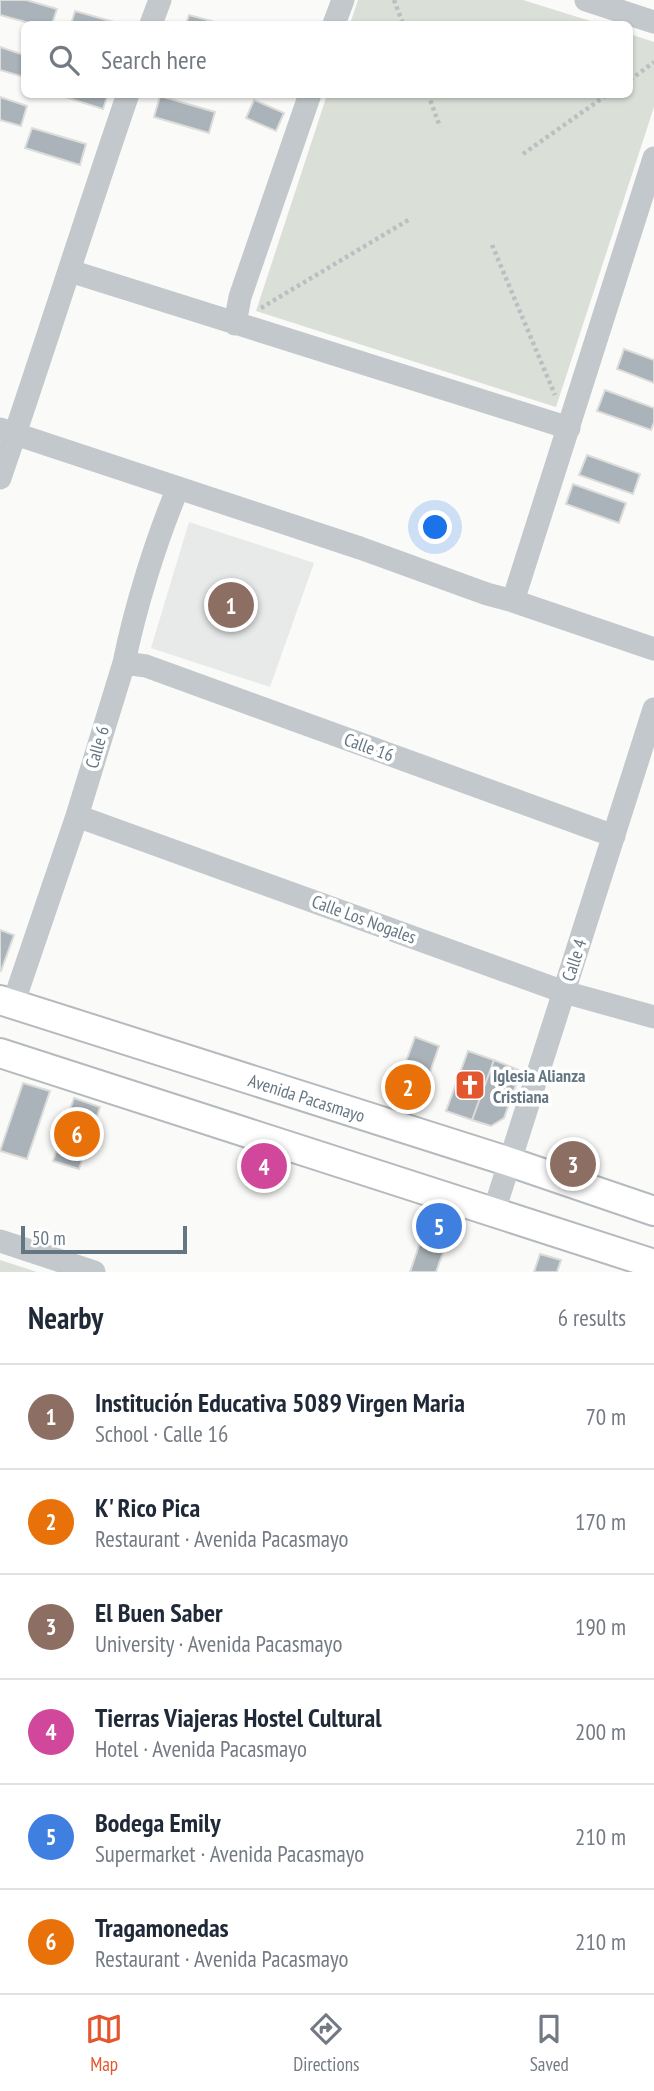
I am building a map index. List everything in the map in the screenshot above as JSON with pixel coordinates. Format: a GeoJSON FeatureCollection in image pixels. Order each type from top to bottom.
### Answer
{"type":"FeatureCollection","features":[{"type":"Feature","properties":{"kind":"main road","name":"Avenida Pacasmayo"},"geometry":{"type":"LineString","coordinates":[[6,1002],[510,1162],[654,1211]]}},
{"type":"Feature","properties":{"kind":"main road"},"geometry":{"type":"LineString","coordinates":[[0,1053],[654,1264]]}},
{"type":"Feature","properties":{"kind":"street"},"geometry":{"type":"LineString","coordinates":[[152,21],[160,0]]}},
{"type":"Feature","properties":{"kind":"street"},"geometry":{"type":"LineString","coordinates":[[335,21],[343,0]]}},
{"type":"Feature","properties":{"kind":"street"},"geometry":{"type":"LineString","coordinates":[[586,0],[654,22]]}},
{"type":"Feature","properties":{"kind":"street"},"geometry":{"type":"LineString","coordinates":[[0,478],[8,431],[70,271],[74,252],[127,98]]}},
{"type":"Feature","properties":{"kind":"street"},"geometry":{"type":"LineString","coordinates":[[235,324],[240,297],[309,98]]}},
{"type":"Feature","properties":{"kind":"street"},"geometry":{"type":"LineString","coordinates":[[513,601],[654,158]]}},
{"type":"Feature","properties":{"kind":"street"},"geometry":{"type":"LineString","coordinates":[[70,271],[569,428]]}},
{"type":"Feature","properties":{"kind":"street"},"geometry":{"type":"LineString","coordinates":[[8,431],[654,649]]}},
{"type":"Feature","properties":{"kind":"street","name":"Calle 6"},"geometry":{"type":"LineString","coordinates":[[6,1002],[77,816],[124,663],[136,614],[178,488]]}},
{"type":"Feature","properties":{"kind":"street","name":"Calle 16"},"geometry":{"type":"LineString","coordinates":[[124,663],[146,666],[614,835]]}},
{"type":"Feature","properties":{"kind":"street","name":"Calle 4"},"geometry":{"type":"LineString","coordinates":[[494,1212],[654,709]]}},
{"type":"Feature","properties":{"kind":"street","name":"Calle Los Nogales"},"geometry":{"type":"LineString","coordinates":[[77,816],[564,992],[654,1017]]}},
{"type":"Feature","properties":{"kind":"street"},"geometry":{"type":"LineString","coordinates":[[0,1241],[94,1272]]}},
{"type":"Feature","properties":{"kind":"path"},"geometry":{"type":"LineString","coordinates":[[394,0],[402,21]]}},
{"type":"Feature","properties":{"kind":"path"},"geometry":{"type":"LineString","coordinates":[[633,77],[654,62]]}},
{"type":"Feature","properties":{"kind":"path"},"geometry":{"type":"LineString","coordinates":[[429,98],[440,127]]}},
{"type":"Feature","properties":{"kind":"path"},"geometry":{"type":"LineString","coordinates":[[523,154],[602,98]]}},
{"type":"Feature","properties":{"kind":"path"},"geometry":{"type":"LineString","coordinates":[[235,324],[410,219]]}},
{"type":"Feature","properties":{"kind":"path"},"geometry":{"type":"LineString","coordinates":[[492,245],[569,428]]}},
{"type":"Feature","properties":{"kind":"shaded area"},"geometry":{"type":"Polygon","coordinates":[[[358,0],[523,0],[590,21],[351,21],[358,0]]]}},
{"type":"Feature","properties":{"kind":"shaded area"},"geometry":{"type":"Polygon","coordinates":[[[633,35],[654,42],[654,107],[556,407],[256,311],[326,98],[633,98],[633,35]]]}},
{"type":"Feature","properties":{"kind":"shaded area"},"geometry":{"type":"Polygon","coordinates":[[[189,522],[314,563],[270,687],[151,648],[189,522]]]}},
{"type":"Feature","properties":{"kind":"shaded area"},"geometry":{"type":"Polygon","coordinates":[[[0,1260],[37,1272],[0,1272],[0,1260]]]}},
{"type":"Feature","properties":{"kind":"building"},"geometry":{"type":"Polygon","coordinates":[[[0,0],[26,0],[57,9],[53,21],[22,21],[0,15],[0,0]]]}},
{"type":"Feature","properties":{"kind":"building"},"geometry":{"type":"Polygon","coordinates":[[[75,11],[110,21],[72,21],[75,11]]]}},
{"type":"Feature","properties":{"kind":"building"},"geometry":{"type":"Polygon","coordinates":[[[189,15],[211,21],[187,21],[189,15]]]}},
{"type":"Feature","properties":{"kind":"building"},"geometry":{"type":"Polygon","coordinates":[[[0,47],[21,54],[21,76],[0,70],[0,47]]]}},
{"type":"Feature","properties":{"kind":"building"},"geometry":{"type":"Polygon","coordinates":[[[0,97],[27,106],[21,126],[0,120],[0,97]]]}},
{"type":"Feature","properties":{"kind":"building"},"geometry":{"type":"Polygon","coordinates":[[[69,98],[107,98],[103,109],[69,98]]]}},
{"type":"Feature","properties":{"kind":"building"},"geometry":{"type":"Polygon","coordinates":[[[159,98],[215,112],[209,133],[154,117],[159,98]]]}},
{"type":"Feature","properties":{"kind":"building"},"geometry":{"type":"Polygon","coordinates":[[[254,100],[284,113],[276,131],[246,118],[254,100]]]}},
{"type":"Feature","properties":{"kind":"building"},"geometry":{"type":"Polygon","coordinates":[[[32,128],[86,144],[80,165],[25,148],[32,128]]]}},
{"type":"Feature","properties":{"kind":"building"},"geometry":{"type":"Polygon","coordinates":[[[624,349],[654,360],[654,383],[617,369],[624,349]]]}},
{"type":"Feature","properties":{"kind":"building"},"geometry":{"type":"Polygon","coordinates":[[[605,390],[654,408],[651,430],[597,411],[605,390]]]}},
{"type":"Feature","properties":{"kind":"building"},"geometry":{"type":"Polygon","coordinates":[[[587,455],[640,474],[633,494],[579,475],[587,455]]]}},
{"type":"Feature","properties":{"kind":"building"},"geometry":{"type":"Polygon","coordinates":[[[573,484],[626,503],[619,523],[566,504],[573,484]]]}},
{"type":"Feature","properties":{"kind":"building"},"geometry":{"type":"Polygon","coordinates":[[[0,930],[14,935],[1,971],[0,970],[0,930]]]}},
{"type":"Feature","properties":{"kind":"building"},"geometry":{"type":"Polygon","coordinates":[[[415,1037],[439,1046],[420,1101],[395,1092],[415,1037]]]}},
{"type":"Feature","properties":{"kind":"building","name":"Iglesia Alianza Cristiana"},"geometry":{"type":"Polygon","coordinates":[[[468,1051],[494,1060],[472,1120],[446,1111],[468,1051]]]}},
{"type":"Feature","properties":{"kind":"building"},"geometry":{"type":"Polygon","coordinates":[[[494,1060],[521,1071],[504,1118],[491,1126],[472,1120],[494,1060]]]}},
{"type":"Feature","properties":{"kind":"building"},"geometry":{"type":"Polygon","coordinates":[[[23,1083],[50,1091],[27,1159],[0,1151],[23,1083]]]}},
{"type":"Feature","properties":{"kind":"building"},"geometry":{"type":"Polygon","coordinates":[[[74,1098],[100,1107],[79,1169],[53,1161],[74,1098]]]}},
{"type":"Feature","properties":{"kind":"building"},"geometry":{"type":"Polygon","coordinates":[[[428,1219],[452,1227],[436,1272],[410,1272],[428,1219]]]}},
{"type":"Feature","properties":{"kind":"building"},"geometry":{"type":"Polygon","coordinates":[[[540,1254],[561,1260],[557,1272],[534,1272],[540,1254]]]}},
{"type":"Feature","properties":{"kind":"place","name":"Institución Educativa 5089 Virgen Maria"},"geometry":{"type":"Point","coordinates":[231,605]}},
{"type":"Feature","properties":{"kind":"place","name":"Iglesia Alianza Cristiana"},"geometry":{"type":"Point","coordinates":[470,1085]}},
{"type":"Feature","properties":{"kind":"place","name":"K' Rico Pica"},"geometry":{"type":"Point","coordinates":[408,1087]}},
{"type":"Feature","properties":{"kind":"place","name":"Tragamonedas"},"geometry":{"type":"Point","coordinates":[77,1134]}},
{"type":"Feature","properties":{"kind":"place","name":"El Buen Saber"},"geometry":{"type":"Point","coordinates":[573,1164]}},
{"type":"Feature","properties":{"kind":"place","name":"Tierras Viajeras Hostel Cultural"},"geometry":{"type":"Point","coordinates":[264,1166]}},
{"type":"Feature","properties":{"kind":"place","name":"Bodega Emily"},"geometry":{"type":"Point","coordinates":[439,1226]}}]}
